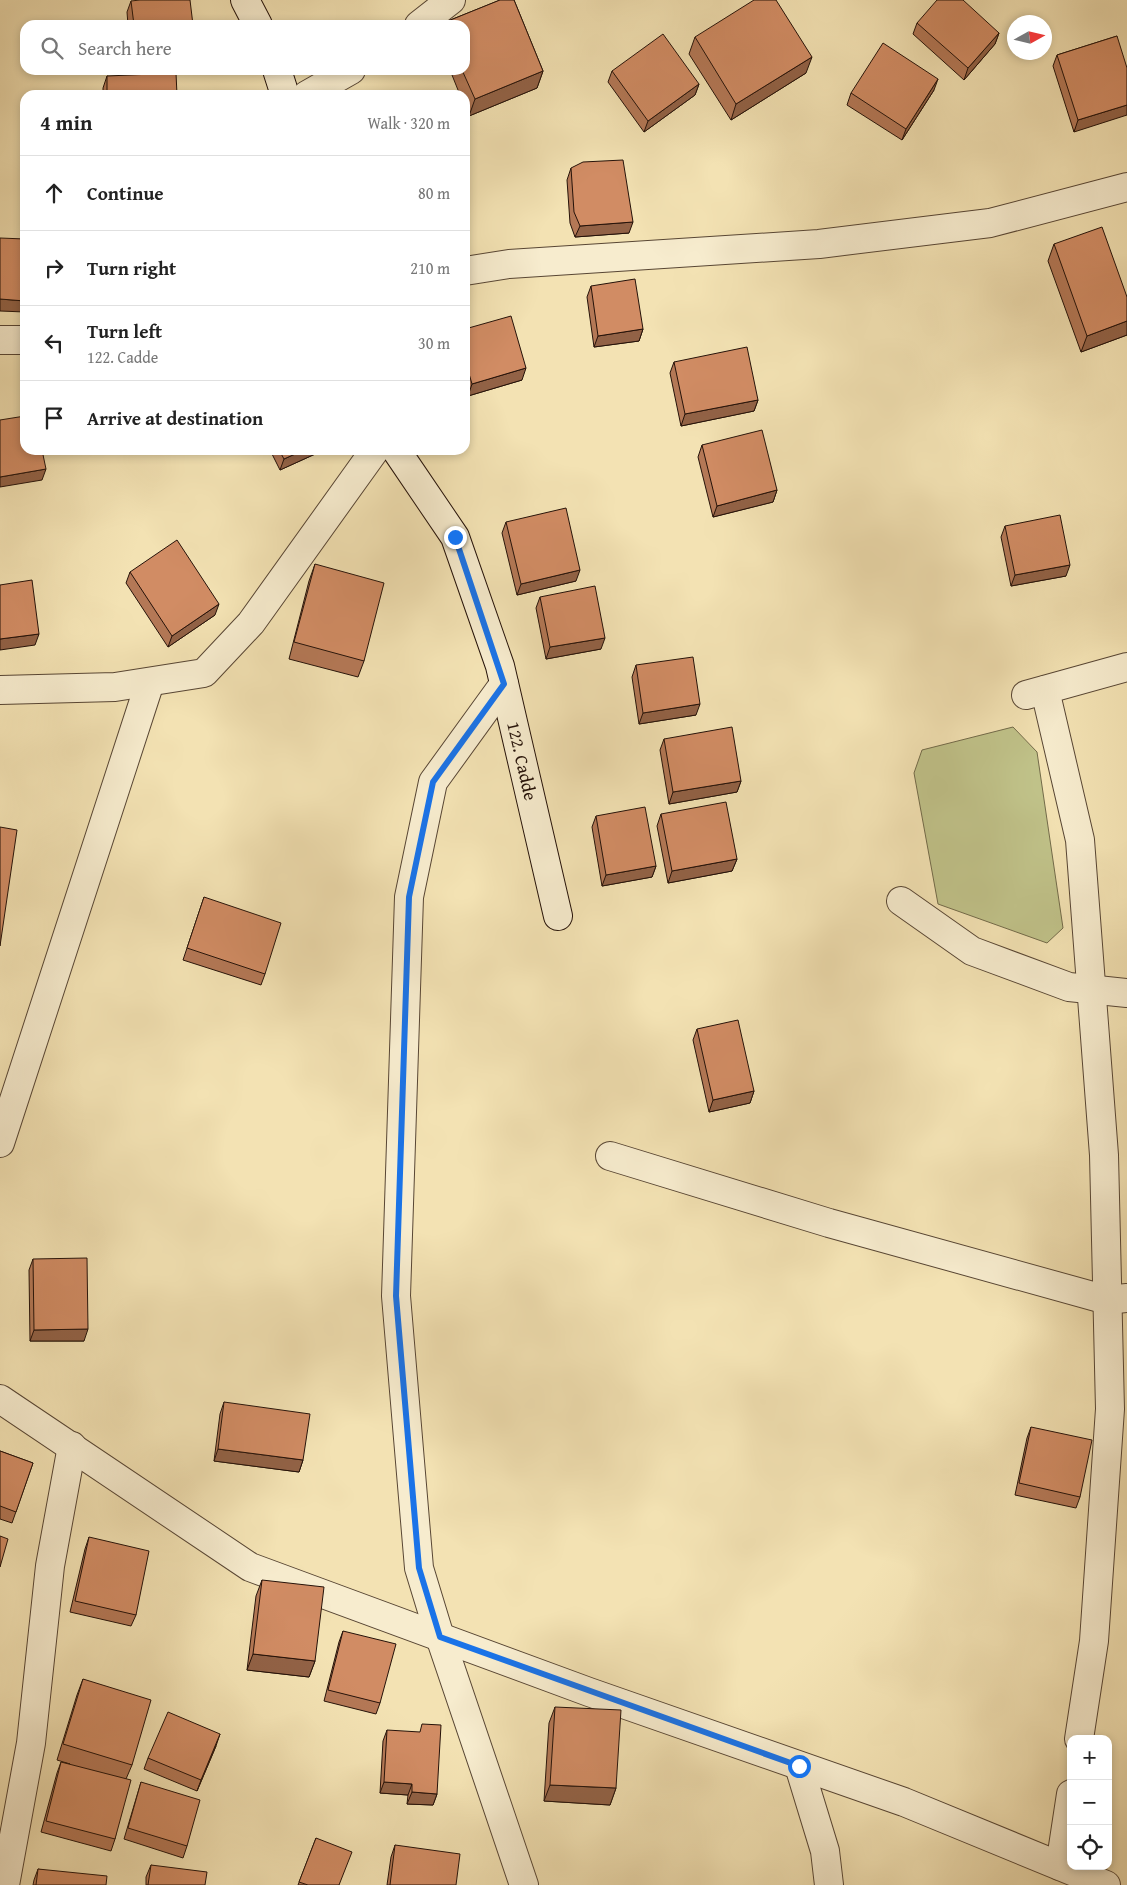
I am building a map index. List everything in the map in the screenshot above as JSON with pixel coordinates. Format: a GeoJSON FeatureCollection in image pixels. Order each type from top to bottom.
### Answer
{"type":"FeatureCollection","features":[{"type":"Feature","properties":{"kind":"street"},"geometry":{"type":"LineString","coordinates":[[245,0],[255,20]]}},
{"type":"Feature","properties":{"kind":"street"},"geometry":{"type":"LineString","coordinates":[[425,20],[451,0]]}},
{"type":"Feature","properties":{"kind":"street"},"geometry":{"type":"LineString","coordinates":[[279,75],[283,90]]}},
{"type":"Feature","properties":{"kind":"street"},"geometry":{"type":"LineString","coordinates":[[316,90],[342,75]]}},
{"type":"Feature","properties":{"kind":"street"},"geometry":{"type":"LineString","coordinates":[[470,270],[509,264],[819,244],[990,223],[1127,187]]}},
{"type":"Feature","properties":{"kind":"street"},"geometry":{"type":"LineString","coordinates":[[0,340],[20,340]]}},
{"type":"Feature","properties":{"kind":"street"},"geometry":{"type":"LineString","coordinates":[[0,690],[115,687],[204,673],[251,623],[372,455]]}},
{"type":"Feature","properties":{"kind":"street","name":"122. Cadde"},"geometry":{"type":"LineString","coordinates":[[399,455],[455,537],[504,684],[558,916]]}},
{"type":"Feature","properties":{"kind":"street"},"geometry":{"type":"LineString","coordinates":[[1080,1735],[1094,1641],[1117,1299],[1090,989],[1080,840],[1036,693],[1127,668]]}},
{"type":"Feature","properties":{"kind":"street"},"geometry":{"type":"LineString","coordinates":[[0,1142],[150,682]]}},
{"type":"Feature","properties":{"kind":"street"},"geometry":{"type":"LineString","coordinates":[[504,684],[433,782],[409,897],[396,1296],[419,1568],[440,1637],[524,1885]]}},
{"type":"Feature","properties":{"kind":"street"},"geometry":{"type":"LineString","coordinates":[[901,901],[972,951],[1068,987],[1127,993]]}},
{"type":"Feature","properties":{"kind":"street"},"geometry":{"type":"LineString","coordinates":[[610,1156],[829,1223],[1117,1299]]}},
{"type":"Feature","properties":{"kind":"street"},"geometry":{"type":"LineString","coordinates":[[0,1399],[250,1567],[799,1766],[904,1802],[1106,1885]]}},
{"type":"Feature","properties":{"kind":"street"},"geometry":{"type":"LineString","coordinates":[[5,1885],[30,1743],[50,1566],[72,1446]]}},
{"type":"Feature","properties":{"kind":"street"},"geometry":{"type":"LineString","coordinates":[[799,1766],[825,1851],[829,1885]]}},
{"type":"Feature","properties":{"kind":"street"},"geometry":{"type":"LineString","coordinates":[[1060,1866],[1067,1820]]}},
{"type":"Feature","properties":{"kind":"green space"},"geometry":{"type":"Polygon","coordinates":[[[1013,727],[1037,752],[1063,928],[1047,943],[938,904],[914,773],[922,750],[1013,727]]]}},
{"type":"Feature","properties":{"kind":"building"},"geometry":{"type":"Polygon","coordinates":[[[190,0],[192,20],[133,20],[131,1],[190,0]]]}},
{"type":"Feature","properties":{"kind":"building"},"geometry":{"type":"Polygon","coordinates":[[[500,0],[514,0],[543,71],[475,99],[464,75],[470,75],[470,20],[450,20],[500,0]]]}},
{"type":"Feature","properties":{"kind":"building"},"geometry":{"type":"Polygon","coordinates":[[[754,0],[776,0],[812,57],[736,104],[695,37],[754,0]]]}},
{"type":"Feature","properties":{"kind":"building"},"geometry":{"type":"Polygon","coordinates":[[[937,0],[963,0],[999,33],[968,68],[917,23],[937,0]]]}},
{"type":"Feature","properties":{"kind":"building"},"geometry":{"type":"Polygon","coordinates":[[[663,34],[699,84],[648,121],[612,71],[663,34]]]}},
{"type":"Feature","properties":{"kind":"building"},"geometry":{"type":"Polygon","coordinates":[[[1117,36],[1127,68],[1127,105],[1078,120],[1057,55],[1117,36]]]}},
{"type":"Feature","properties":{"kind":"building"},"geometry":{"type":"Polygon","coordinates":[[[883,43],[938,79],[906,129],[851,93],[883,43]]]}},
{"type":"Feature","properties":{"kind":"building"},"geometry":{"type":"Polygon","coordinates":[[[176,75],[177,90],[107,90],[107,76],[176,75]]]}},
{"type":"Feature","properties":{"kind":"building"},"geometry":{"type":"Polygon","coordinates":[[[623,160],[633,222],[580,226],[574,212],[571,168],[583,162],[623,160]]]}},
{"type":"Feature","properties":{"kind":"building"},"geometry":{"type":"Polygon","coordinates":[[[1102,227],[1127,297],[1127,321],[1087,336],[1054,244],[1102,227]]]}},
{"type":"Feature","properties":{"kind":"building"},"geometry":{"type":"Polygon","coordinates":[[[0,238],[20,239],[20,301],[0,299],[0,238]]]}},
{"type":"Feature","properties":{"kind":"building"},"geometry":{"type":"Polygon","coordinates":[[[635,279],[643,329],[598,336],[591,286],[635,279]]]}},
{"type":"Feature","properties":{"kind":"building"},"geometry":{"type":"Polygon","coordinates":[[[511,316],[526,368],[472,384],[470,377],[470,328],[511,316]]]}},
{"type":"Feature","properties":{"kind":"building"},"geometry":{"type":"Polygon","coordinates":[[[747,347],[758,400],[685,414],[674,362],[747,347]]]}},
{"type":"Feature","properties":{"kind":"building"},"geometry":{"type":"Polygon","coordinates":[[[20,417],[20,455],[43,455],[46,469],[0,477],[0,420],[20,417]]]}},
{"type":"Feature","properties":{"kind":"building"},"geometry":{"type":"Polygon","coordinates":[[[762,430],[777,490],[717,506],[702,445],[762,430]]]}},
{"type":"Feature","properties":{"kind":"building"},"geometry":{"type":"Polygon","coordinates":[[[282,455],[293,455],[284,459],[282,455]]]}},
{"type":"Feature","properties":{"kind":"building"},"geometry":{"type":"Polygon","coordinates":[[[566,508],[580,570],[521,584],[506,522],[566,508]]]}},
{"type":"Feature","properties":{"kind":"building"},"geometry":{"type":"Polygon","coordinates":[[[1060,515],[1070,565],[1015,575],[1005,526],[1060,515]]]}},
{"type":"Feature","properties":{"kind":"building"},"geometry":{"type":"Polygon","coordinates":[[[177,540],[219,604],[172,636],[130,572],[177,540]]]}},
{"type":"Feature","properties":{"kind":"building"},"geometry":{"type":"Polygon","coordinates":[[[315,564],[384,583],[364,661],[294,642],[315,564]]]}},
{"type":"Feature","properties":{"kind":"building"},"geometry":{"type":"Polygon","coordinates":[[[32,580],[39,634],[0,639],[0,585],[32,580]]]}},
{"type":"Feature","properties":{"kind":"building"},"geometry":{"type":"Polygon","coordinates":[[[595,586],[605,638],[550,647],[540,597],[595,586]]]}},
{"type":"Feature","properties":{"kind":"building"},"geometry":{"type":"Polygon","coordinates":[[[693,657],[700,704],[643,713],[636,665],[693,657]]]}},
{"type":"Feature","properties":{"kind":"building"},"geometry":{"type":"Polygon","coordinates":[[[732,727],[741,781],[673,792],[664,739],[732,727]]]}},
{"type":"Feature","properties":{"kind":"building"},"geometry":{"type":"Polygon","coordinates":[[[726,802],[737,859],[672,871],[661,814],[726,802]]]}},
{"type":"Feature","properties":{"kind":"building"},"geometry":{"type":"Polygon","coordinates":[[[645,807],[656,866],[606,875],[596,816],[645,807]]]}},
{"type":"Feature","properties":{"kind":"building"},"geometry":{"type":"Polygon","coordinates":[[[0,827],[17,830],[0,946],[0,827]]]}},
{"type":"Feature","properties":{"kind":"building"},"geometry":{"type":"Polygon","coordinates":[[[204,897],[281,923],[265,974],[187,948],[204,897]]]}},
{"type":"Feature","properties":{"kind":"building"},"geometry":{"type":"Polygon","coordinates":[[[738,1020],[754,1091],[713,1100],[697,1029],[738,1020]]]}},
{"type":"Feature","properties":{"kind":"building"},"geometry":{"type":"Polygon","coordinates":[[[87,1258],[88,1329],[34,1330],[33,1259],[87,1258]]]}},
{"type":"Feature","properties":{"kind":"building"},"geometry":{"type":"Polygon","coordinates":[[[224,1402],[310,1414],[303,1460],[218,1449],[224,1402]]]}},
{"type":"Feature","properties":{"kind":"building"},"geometry":{"type":"Polygon","coordinates":[[[1031,1427],[1092,1440],[1080,1497],[1019,1483],[1031,1427]]]}},
{"type":"Feature","properties":{"kind":"building"},"geometry":{"type":"Polygon","coordinates":[[[0,1451],[33,1463],[16,1512],[0,1506],[0,1451]]]}},
{"type":"Feature","properties":{"kind":"building"},"geometry":{"type":"Polygon","coordinates":[[[0,1536],[8,1539],[0,1567],[0,1536]]]}},
{"type":"Feature","properties":{"kind":"building"},"geometry":{"type":"Polygon","coordinates":[[[89,1537],[149,1551],[136,1615],[75,1601],[89,1537]]]}},
{"type":"Feature","properties":{"kind":"building"},"geometry":{"type":"Polygon","coordinates":[[[262,1580],[324,1587],[315,1661],[253,1654],[262,1580]]]}},
{"type":"Feature","properties":{"kind":"building"},"geometry":{"type":"Polygon","coordinates":[[[343,1631],[396,1644],[380,1703],[328,1690],[343,1631]]]}},
{"type":"Feature","properties":{"kind":"building"},"geometry":{"type":"Polygon","coordinates":[[[83,1679],[151,1700],[132,1765],[63,1744],[83,1679]]]}},
{"type":"Feature","properties":{"kind":"building"},"geometry":{"type":"Polygon","coordinates":[[[555,1707],[621,1710],[616,1788],[550,1785],[555,1707]]]}},
{"type":"Feature","properties":{"kind":"building"},"geometry":{"type":"Polygon","coordinates":[[[168,1712],[220,1734],[201,1780],[148,1758],[168,1712]]]}},
{"type":"Feature","properties":{"kind":"building"},"geometry":{"type":"Polygon","coordinates":[[[422,1724],[441,1725],[437,1794],[412,1792],[412,1784],[384,1782],[387,1730],[420,1732],[422,1724]]]}},
{"type":"Feature","properties":{"kind":"building"},"geometry":{"type":"Polygon","coordinates":[[[61,1762],[131,1780],[115,1839],[46,1821],[61,1762]]]}},
{"type":"Feature","properties":{"kind":"building"},"geometry":{"type":"Polygon","coordinates":[[[141,1782],[200,1800],[187,1846],[128,1828],[141,1782]]]}},
{"type":"Feature","properties":{"kind":"building"},"geometry":{"type":"Polygon","coordinates":[[[316,1838],[352,1852],[339,1885],[308,1885],[299,1882],[316,1838]]]}},
{"type":"Feature","properties":{"kind":"building"},"geometry":{"type":"Polygon","coordinates":[[[395,1845],[460,1854],[456,1885],[390,1885],[395,1845]]]}},
{"type":"Feature","properties":{"kind":"building"},"geometry":{"type":"Polygon","coordinates":[[[151,1865],[207,1872],[205,1885],[148,1885],[151,1865]]]}},
{"type":"Feature","properties":{"kind":"building"},"geometry":{"type":"Polygon","coordinates":[[[38,1869],[107,1876],[106,1885],[36,1885],[38,1869]]]}},
{"type":"Feature","properties":{"kind":"route"},"geometry":{"type":"LineString","coordinates":[[455,537],[500,666],[504,684],[433,782],[409,897],[396,1296],[419,1568],[440,1637],[799,1766]]}}]}
